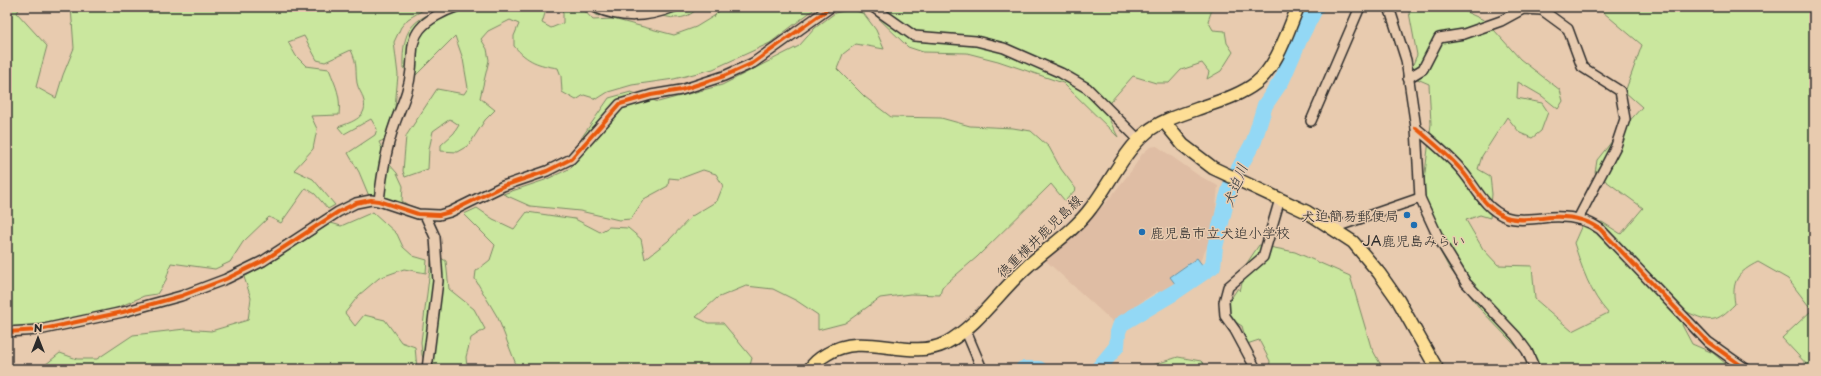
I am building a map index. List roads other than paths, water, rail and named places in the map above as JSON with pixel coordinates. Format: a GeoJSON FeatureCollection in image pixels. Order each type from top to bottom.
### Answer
{"type":"FeatureCollection","features":[{"type":"Feature","properties":{"kind":"main road","name":"徳重横井鹿児島線"},"geometry":{"type":"LineString","coordinates":[[810,369],[821,357],[848,344],[872,344],[910,350],[930,349],[946,343],[965,329],[1029,265],[1070,231],[1091,209],[1139,140],[1153,127],[1165,123],[1177,116],[1233,96],[1255,83],[1269,68],[1282,45],[1298,7]]}},
{"type":"Feature","properties":{"kind":"main road"},"geometry":{"type":"LineString","coordinates":[[1165,123],[1183,145],[1197,157],[1226,175],[1307,212],[1353,242],[1379,273],[1398,300],[1438,369]]}},
{"type":"Feature","properties":{"kind":"street"},"geometry":{"type":"LineString","coordinates":[[379,201],[383,164],[395,123],[406,98],[411,70],[412,45],[420,29],[437,16],[456,7]]}},
{"type":"Feature","properties":{"kind":"street"},"geometry":{"type":"LineString","coordinates":[[594,7],[621,16],[654,15],[674,7]]}},
{"type":"Feature","properties":{"kind":"street"},"geometry":{"type":"LineString","coordinates":[[7,332],[39,330],[123,312],[181,296],[226,279],[263,261],[338,212],[356,203],[371,200],[379,201],[425,215],[439,215],[450,212],[503,186],[547,171],[572,159],[620,104],[651,95],[681,90],[724,76],[753,63],[831,7]]}},
{"type":"Feature","properties":{"kind":"street"},"geometry":{"type":"LineString","coordinates":[[874,7],[914,36],[976,41],[1004,48],[1061,73],[1087,88],[1139,140]]}},
{"type":"Feature","properties":{"kind":"street"},"geometry":{"type":"LineString","coordinates":[[1311,121],[1360,7]]}},
{"type":"Feature","properties":{"kind":"street"},"geometry":{"type":"LineString","coordinates":[[1389,7],[1406,60],[1416,128],[1420,198],[1439,239],[1466,283],[1516,336],[1527,350],[1535,369]]}},
{"type":"Feature","properties":{"kind":"street"},"geometry":{"type":"LineString","coordinates":[[1408,78],[1423,69],[1439,38],[1464,34],[1501,20],[1522,9],[1542,10],[1568,29],[1582,67],[1620,91],[1625,119],[1616,146],[1578,218]]}},
{"type":"Feature","properties":{"kind":"street"},"geometry":{"type":"LineString","coordinates":[[1416,128],[1463,171],[1480,197],[1499,214],[1517,219],[1556,217],[1578,218],[1600,229],[1640,269],[1708,342],[1745,368]]}},
{"type":"Feature","properties":{"kind":"street"},"geometry":{"type":"LineString","coordinates":[[1333,228],[1420,198]]}},
{"type":"Feature","properties":{"kind":"street"},"geometry":{"type":"LineString","coordinates":[[1256,369],[1235,330],[1225,316],[1224,302],[1228,287],[1263,257],[1280,199]]}},
{"type":"Feature","properties":{"kind":"street"},"geometry":{"type":"LineString","coordinates":[[425,215],[435,236],[438,281],[427,369]]}},
{"type":"Feature","properties":{"kind":"street"},"geometry":{"type":"LineString","coordinates":[[965,329],[982,369]]}},
{"type":"Feature","properties":{"kind":"water"},"geometry":{"type":"Polygon","coordinates":[[[1197,258],[1203,266],[1176,285],[1170,277],[1197,258]]]}},
{"type":"Feature","properties":{"kind":"waterway","name":"犬迫川"},"geometry":{"type":"LineString","coordinates":[[1098,369],[1117,346],[1118,332],[1121,324],[1175,292],[1213,266],[1215,247],[1233,179],[1254,141],[1265,105],[1282,80],[1300,38],[1316,7]]}},
{"type":"Feature","properties":{"kind":"waterway","name":"犬迫川"},"geometry":{"type":"LineString","coordinates":[[1023,369],[1039,369]]}},
{"type":"Feature","properties":{"kind":"place","name":"犬迫簡易郵便局"},"geometry":{"type":"Point","coordinates":[1407,215]}},
{"type":"Feature","properties":{"kind":"place","name":"JA鹿児島みらい"},"geometry":{"type":"Point","coordinates":[1414,225]}},
{"type":"Feature","properties":{"kind":"place","name":"鹿児島市立犬迫小学校"},"geometry":{"type":"Point","coordinates":[1142,232]}}]}
